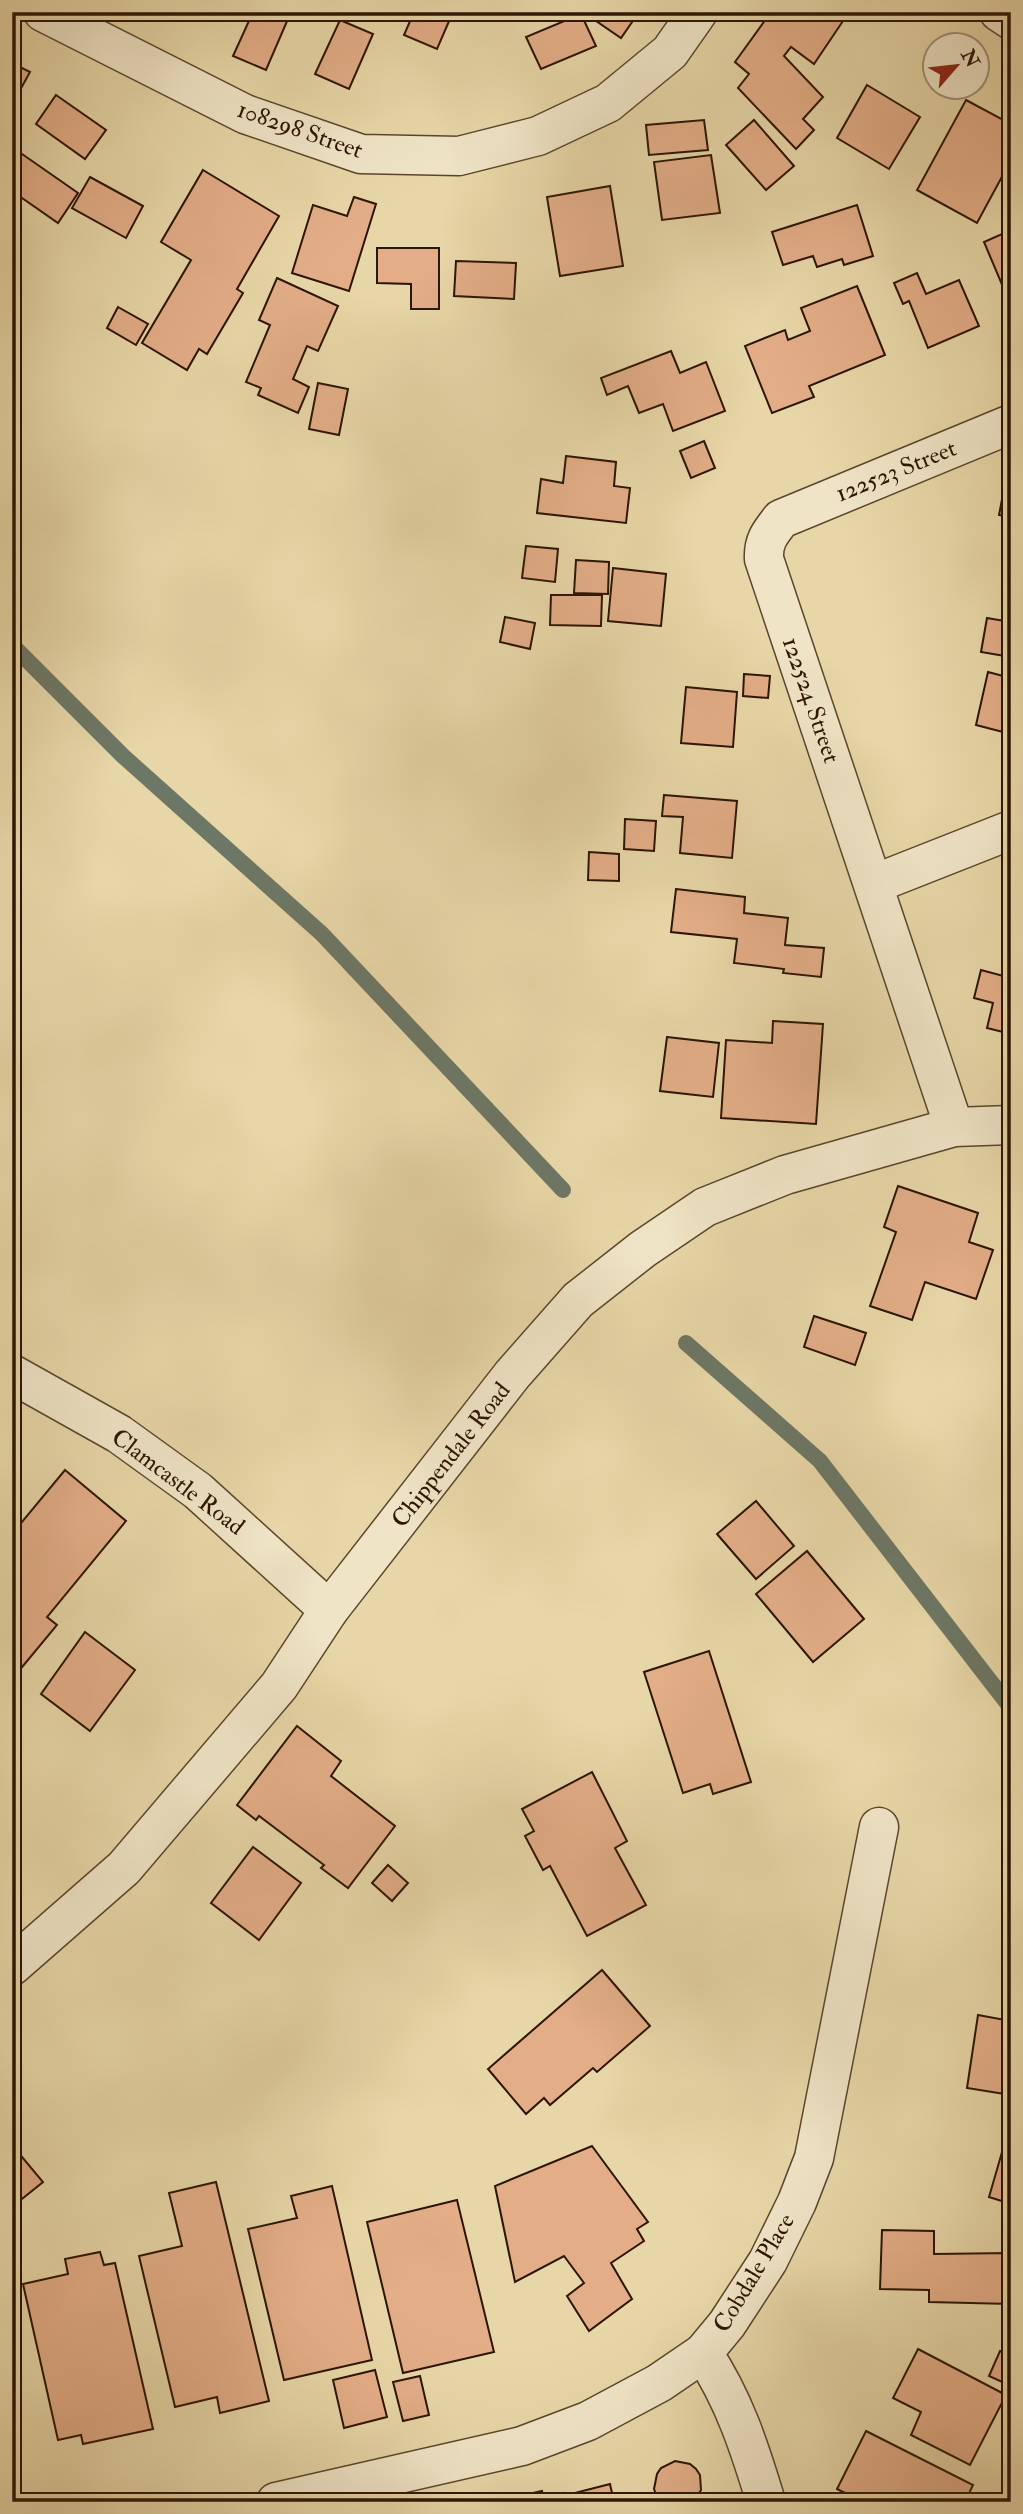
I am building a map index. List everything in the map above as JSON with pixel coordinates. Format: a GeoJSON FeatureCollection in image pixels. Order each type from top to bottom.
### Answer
{"type":"FeatureCollection","features":[{"type":"Feature","properties":{"kind":"street","name":"108298 Street"},"geometry":{"type":"LineString","coordinates":[[43,12],[245,114],[361,154],[459,156],[538,136],[608,103],[670,52],[698,12]]}},
{"type":"Feature","properties":{"kind":"street"},"geometry":{"type":"LineString","coordinates":[[999,12],[1011,20]]}},
{"type":"Feature","properties":{"kind":"street","name":"122523 Street"},"geometry":{"type":"LineString","coordinates":[[781,519],[1011,424]]}},
{"type":"Feature","properties":{"kind":"street","name":"122524 Street"},"geometry":{"type":"LineString","coordinates":[[781,519],[766,538],[764,559],[954,1127]]}},
{"type":"Feature","properties":{"kind":"street"},"geometry":{"type":"LineString","coordinates":[[874,884],[1011,830]]}},
{"type":"Feature","properties":{"kind":"street","name":"Chippendale Road"},"geometry":{"type":"LineString","coordinates":[[12,1966],[124,1868],[279,1686],[329,1610],[512,1375],[578,1300],[643,1249],[705,1207],[785,1175],[954,1127],[1011,1125]]}},
{"type":"Feature","properties":{"kind":"street","name":"Clamcastle Road"},"geometry":{"type":"LineString","coordinates":[[12,1374],[119,1434],[198,1491],[329,1610]]}},
{"type":"Feature","properties":{"kind":"street","name":"Cobdale Place"},"geometry":{"type":"LineString","coordinates":[[276,2502],[522,2446],[588,2421],[659,2383],[703,2353],[727,2324],[768,2261],[797,2202],[814,2158],[879,1827]]}},
{"type":"Feature","properties":{"kind":"street"},"geometry":{"type":"LineString","coordinates":[[703,2353],[720,2378],[734,2407],[766,2502]]}},
{"type":"Feature","properties":{"kind":"building"},"geometry":{"type":"Polygon","coordinates":[[[253,12],[291,12],[266,70],[233,56],[253,12]]]}},
{"type":"Feature","properties":{"kind":"building"},"geometry":{"type":"Polygon","coordinates":[[[414,12],[453,12],[437,49],[404,35],[414,12]]]}},
{"type":"Feature","properties":{"kind":"building"},"geometry":{"type":"Polygon","coordinates":[[[583,12],[639,12],[621,38],[583,12]]]}},
{"type":"Feature","properties":{"kind":"building"},"geometry":{"type":"Polygon","coordinates":[[[771,12],[849,12],[814,64],[791,47],[784,56],[823,97],[803,119],[814,130],[796,149],[738,88],[749,74],[735,62],[771,12]]]}},
{"type":"Feature","properties":{"kind":"building"},"geometry":{"type":"Polygon","coordinates":[[[581,14],[596,46],[541,69],[526,37],[581,14]]]}},
{"type":"Feature","properties":{"kind":"building"},"geometry":{"type":"Polygon","coordinates":[[[340,20],[373,34],[349,89],[315,74],[340,20]]]}},
{"type":"Feature","properties":{"kind":"building"},"geometry":{"type":"Polygon","coordinates":[[[12,63],[30,72],[13,103],[12,102],[12,63]]]}},
{"type":"Feature","properties":{"kind":"building"},"geometry":{"type":"Polygon","coordinates":[[[867,85],[920,117],[889,169],[837,138],[867,85]]]}},
{"type":"Feature","properties":{"kind":"building"},"geometry":{"type":"Polygon","coordinates":[[[56,95],[106,130],[85,159],[36,124],[56,95]]]}},
{"type":"Feature","properties":{"kind":"building"},"geometry":{"type":"Polygon","coordinates":[[[965,102],[1011,124],[1011,143],[1004,155],[1011,160],[977,223],[917,190],[965,102]]]}},
{"type":"Feature","properties":{"kind":"building"},"geometry":{"type":"Polygon","coordinates":[[[704,120],[708,150],[649,155],[646,125],[704,120]]]}},
{"type":"Feature","properties":{"kind":"building"},"geometry":{"type":"Polygon","coordinates":[[[754,120],[794,166],[766,190],[726,145],[754,120]]]}},
{"type":"Feature","properties":{"kind":"building"},"geometry":{"type":"Polygon","coordinates":[[[12,147],[78,193],[58,223],[12,191],[12,147]]]}},
{"type":"Feature","properties":{"kind":"building"},"geometry":{"type":"Polygon","coordinates":[[[711,155],[720,213],[662,220],[654,162],[711,155]]]}},
{"type":"Feature","properties":{"kind":"building"},"geometry":{"type":"Polygon","coordinates":[[[203,170],[279,216],[237,289],[243,293],[207,354],[199,349],[187,370],[142,343],[191,260],[161,242],[203,170]]]}},
{"type":"Feature","properties":{"kind":"building"},"geometry":{"type":"Polygon","coordinates":[[[1011,171],[1011,191],[1002,176],[1011,171]]]}},
{"type":"Feature","properties":{"kind":"building"},"geometry":{"type":"Polygon","coordinates":[[[90,177],[143,206],[126,238],[72,208],[90,177]]]}},
{"type":"Feature","properties":{"kind":"building"},"geometry":{"type":"Polygon","coordinates":[[[610,186],[623,266],[560,276],[547,197],[610,186]]]}},
{"type":"Feature","properties":{"kind":"building"},"geometry":{"type":"Polygon","coordinates":[[[354,197],[376,204],[349,291],[292,273],[313,205],[347,216],[354,197]]]}},
{"type":"Feature","properties":{"kind":"building"},"geometry":{"type":"Polygon","coordinates":[[[857,205],[873,256],[844,265],[842,259],[817,267],[813,256],[783,265],[772,232],[857,205]]]}},
{"type":"Feature","properties":{"kind":"building"},"geometry":{"type":"Polygon","coordinates":[[[1011,230],[1011,284],[1003,287],[984,242],[1011,230]]]}},
{"type":"Feature","properties":{"kind":"building"},"geometry":{"type":"Polygon","coordinates":[[[377,248],[439,248],[439,309],[411,309],[411,284],[377,283],[377,248]]]}},
{"type":"Feature","properties":{"kind":"building"},"geometry":{"type":"Polygon","coordinates":[[[456,261],[516,263],[514,299],[454,296],[456,261]]]}},
{"type":"Feature","properties":{"kind":"building"},"geometry":{"type":"Polygon","coordinates":[[[917,273],[926,294],[959,280],[979,326],[928,348],[909,301],[903,304],[894,283],[917,273]]]}},
{"type":"Feature","properties":{"kind":"building"},"geometry":{"type":"Polygon","coordinates":[[[277,278],[338,306],[318,351],[307,346],[293,379],[309,387],[298,413],[258,395],[261,388],[246,382],[270,325],[259,320],[277,278]]]}},
{"type":"Feature","properties":{"kind":"building"},"geometry":{"type":"Polygon","coordinates":[[[857,286],[885,355],[809,386],[814,397],[772,413],[745,346],[785,330],[788,340],[810,331],[801,308],[857,286]]]}},
{"type":"Feature","properties":{"kind":"building"},"geometry":{"type":"Polygon","coordinates":[[[118,307],[148,324],[136,345],[107,328],[118,307]]]}},
{"type":"Feature","properties":{"kind":"building"},"geometry":{"type":"Polygon","coordinates":[[[671,351],[680,373],[706,362],[725,411],[673,431],[663,404],[639,413],[628,386],[607,395],[601,378],[671,351]]]}},
{"type":"Feature","properties":{"kind":"building"},"geometry":{"type":"Polygon","coordinates":[[[318,383],[348,389],[339,435],[309,429],[318,383]]]}},
{"type":"Feature","properties":{"kind":"building"},"geometry":{"type":"Polygon","coordinates":[[[704,441],[715,468],[691,478],[680,451],[704,441]]]}},
{"type":"Feature","properties":{"kind":"building"},"geometry":{"type":"Polygon","coordinates":[[[566,456],[616,462],[614,486],[630,488],[626,523],[537,513],[541,479],[563,483],[566,456]]]}},
{"type":"Feature","properties":{"kind":"building"},"geometry":{"type":"Polygon","coordinates":[[[1008,468],[1011,468],[1011,517],[999,515],[1008,468]]]}},
{"type":"Feature","properties":{"kind":"building"},"geometry":{"type":"Polygon","coordinates":[[[526,546],[558,549],[555,582],[522,578],[526,546]]]}},
{"type":"Feature","properties":{"kind":"building"},"geometry":{"type":"Polygon","coordinates":[[[576,560],[609,562],[608,594],[574,593],[576,560]]]}},
{"type":"Feature","properties":{"kind":"building"},"geometry":{"type":"Polygon","coordinates":[[[613,568],[666,574],[661,626],[608,621],[613,568]]]}},
{"type":"Feature","properties":{"kind":"building"},"geometry":{"type":"Polygon","coordinates":[[[551,595],[602,595],[601,626],[550,625],[551,595]]]}},
{"type":"Feature","properties":{"kind":"building"},"geometry":{"type":"Polygon","coordinates":[[[505,617],[535,623],[530,649],[500,642],[505,617]]]}},
{"type":"Feature","properties":{"kind":"building"},"geometry":{"type":"Polygon","coordinates":[[[987,618],[1011,622],[1011,657],[981,652],[987,618]]]}},
{"type":"Feature","properties":{"kind":"building"},"geometry":{"type":"Polygon","coordinates":[[[988,672],[1011,678],[1011,696],[1003,732],[976,725],[988,672]]]}},
{"type":"Feature","properties":{"kind":"building"},"geometry":{"type":"Polygon","coordinates":[[[744,674],[770,676],[768,698],[743,696],[744,674]]]}},
{"type":"Feature","properties":{"kind":"building"},"geometry":{"type":"Polygon","coordinates":[[[686,687],[737,692],[733,747],[681,743],[686,687]]]}},
{"type":"Feature","properties":{"kind":"building"},"geometry":{"type":"Polygon","coordinates":[[[664,795],[737,801],[732,858],[680,853],[683,817],[662,816],[664,795]]]}},
{"type":"Feature","properties":{"kind":"building"},"geometry":{"type":"Polygon","coordinates":[[[625,819],[656,821],[654,851],[624,849],[625,819]]]}},
{"type":"Feature","properties":{"kind":"building"},"geometry":{"type":"Polygon","coordinates":[[[589,852],[619,854],[619,881],[588,880],[589,852]]]}},
{"type":"Feature","properties":{"kind":"building"},"geometry":{"type":"Polygon","coordinates":[[[676,889],[745,897],[744,913],[788,918],[785,945],[824,948],[821,977],[734,963],[737,939],[671,932],[676,889]]]}},
{"type":"Feature","properties":{"kind":"building"},"geometry":{"type":"Polygon","coordinates":[[[981,970],[1011,978],[1011,1034],[987,1028],[993,1003],[974,998],[981,970]]]}},
{"type":"Feature","properties":{"kind":"building"},"geometry":{"type":"Polygon","coordinates":[[[773,1021],[823,1024],[816,1124],[721,1118],[726,1040],[772,1043],[773,1021]]]}},
{"type":"Feature","properties":{"kind":"building"},"geometry":{"type":"Polygon","coordinates":[[[667,1037],[719,1043],[713,1097],[660,1091],[667,1037]]]}},
{"type":"Feature","properties":{"kind":"building"},"geometry":{"type":"Polygon","coordinates":[[[898,1186],[978,1213],[969,1242],[993,1250],[976,1299],[925,1282],[912,1320],[870,1306],[896,1232],[884,1227],[898,1186]]]}},
{"type":"Feature","properties":{"kind":"building"},"geometry":{"type":"Polygon","coordinates":[[[814,1316],[866,1333],[855,1365],[804,1347],[814,1316]]]}},
{"type":"Feature","properties":{"kind":"building"},"geometry":{"type":"Polygon","coordinates":[[[65,1470],[126,1521],[47,1617],[57,1625],[18,1672],[12,1667],[12,1534],[65,1470]]]}},
{"type":"Feature","properties":{"kind":"building"},"geometry":{"type":"Polygon","coordinates":[[[756,1501],[794,1546],[756,1579],[717,1534],[756,1501]]]}},
{"type":"Feature","properties":{"kind":"building"},"geometry":{"type":"Polygon","coordinates":[[[807,1551],[864,1619],[813,1662],[756,1594],[807,1551]]]}},
{"type":"Feature","properties":{"kind":"building"},"geometry":{"type":"Polygon","coordinates":[[[85,1632],[135,1670],[90,1731],[41,1694],[85,1632]]]}},
{"type":"Feature","properties":{"kind":"building"},"geometry":{"type":"Polygon","coordinates":[[[709,1651],[751,1782],[713,1794],[710,1784],[683,1793],[644,1672],[709,1651]]]}},
{"type":"Feature","properties":{"kind":"building"},"geometry":{"type":"Polygon","coordinates":[[[297,1726],[341,1761],[331,1776],[395,1826],[348,1888],[321,1868],[324,1865],[259,1816],[256,1820],[237,1805],[297,1726]]]}},
{"type":"Feature","properties":{"kind":"building"},"geometry":{"type":"Polygon","coordinates":[[[592,1772],[627,1841],[615,1848],[646,1905],[587,1936],[550,1866],[543,1870],[525,1836],[534,1831],[522,1809],[592,1772]]]}},
{"type":"Feature","properties":{"kind":"building"},"geometry":{"type":"Polygon","coordinates":[[[253,1847],[301,1883],[259,1940],[211,1903],[253,1847]]]}},
{"type":"Feature","properties":{"kind":"building"},"geometry":{"type":"Polygon","coordinates":[[[388,1865],[408,1883],[392,1901],[372,1883],[388,1865]]]}},
{"type":"Feature","properties":{"kind":"building"},"geometry":{"type":"Polygon","coordinates":[[[602,1970],[650,2026],[597,2072],[593,2068],[550,2105],[544,2098],[526,2114],[488,2069],[602,1970]]]}},
{"type":"Feature","properties":{"kind":"building"},"geometry":{"type":"Polygon","coordinates":[[[978,2015],[1011,2021],[1011,2095],[967,2088],[978,2015]]]}},
{"type":"Feature","properties":{"kind":"building"},"geometry":{"type":"Polygon","coordinates":[[[1011,2128],[1011,2204],[989,2197],[1011,2128]]]}},
{"type":"Feature","properties":{"kind":"building"},"geometry":{"type":"Polygon","coordinates":[[[12,2145],[43,2182],[12,2207],[12,2145]]]}},
{"type":"Feature","properties":{"kind":"building"},"geometry":{"type":"Polygon","coordinates":[[[592,2146],[648,2222],[637,2229],[644,2241],[611,2263],[632,2299],[589,2331],[567,2296],[584,2283],[564,2256],[515,2282],[495,2186],[592,2146]]]}},
{"type":"Feature","properties":{"kind":"building"},"geometry":{"type":"Polygon","coordinates":[[[216,2182],[269,2401],[220,2413],[217,2397],[175,2407],[139,2256],[182,2246],[169,2193],[216,2182]]]}},
{"type":"Feature","properties":{"kind":"building"},"geometry":{"type":"Polygon","coordinates":[[[332,2186],[372,2360],[284,2380],[248,2229],[297,2218],[291,2196],[332,2186]]]}},
{"type":"Feature","properties":{"kind":"building"},"geometry":{"type":"Polygon","coordinates":[[[457,2200],[494,2352],[403,2373],[367,2222],[457,2200]]]}},
{"type":"Feature","properties":{"kind":"building"},"geometry":{"type":"Polygon","coordinates":[[[882,2230],[934,2231],[934,2254],[1011,2253],[1011,2304],[929,2302],[929,2290],[880,2289],[882,2230]]]}},
{"type":"Feature","properties":{"kind":"building"},"geometry":{"type":"Polygon","coordinates":[[[100,2252],[104,2265],[115,2263],[153,2429],[83,2444],[81,2435],[58,2440],[23,2284],[68,2274],[65,2259],[100,2252]]]}},
{"type":"Feature","properties":{"kind":"building"},"geometry":{"type":"Polygon","coordinates":[[[918,2349],[1006,2395],[970,2465],[911,2435],[921,2412],[893,2398],[918,2349]]]}},
{"type":"Feature","properties":{"kind":"building"},"geometry":{"type":"Polygon","coordinates":[[[1000,2351],[1011,2355],[1011,2386],[989,2376],[1000,2351]]]}},
{"type":"Feature","properties":{"kind":"building"},"geometry":{"type":"Polygon","coordinates":[[[375,2370],[387,2417],[344,2428],[333,2380],[375,2370]]]}},
{"type":"Feature","properties":{"kind":"building"},"geometry":{"type":"Polygon","coordinates":[[[420,2376],[429,2415],[403,2421],[393,2382],[420,2376]]]}},
{"type":"Feature","properties":{"kind":"building"},"geometry":{"type":"Polygon","coordinates":[[[866,2431],[973,2485],[965,2502],[863,2502],[837,2489],[866,2431]]]}},
{"type":"Feature","properties":{"kind":"building"},"geometry":{"type":"Polygon","coordinates":[[[675,2461],[690,2464],[700,2475],[701,2490],[694,2502],[662,2502],[657,2497],[654,2489],[657,2474],[661,2468],[675,2461]]]}},
{"type":"Feature","properties":{"kind":"building"},"geometry":{"type":"Polygon","coordinates":[[[610,2484],[614,2502],[568,2502],[567,2495],[610,2484]]]}},
{"type":"Feature","properties":{"kind":"building"},"geometry":{"type":"Polygon","coordinates":[[[542,2491],[543,2497],[564,2493],[566,2502],[516,2502],[515,2497],[542,2491]]]}},
{"type":"Feature","properties":{"kind":"waterway"},"geometry":{"type":"LineString","coordinates":[[12,645],[123,756],[322,934],[563,1190]]}},
{"type":"Feature","properties":{"kind":"waterway"},"geometry":{"type":"LineString","coordinates":[[686,1343],[820,1461],[1011,1708]]}}]}
